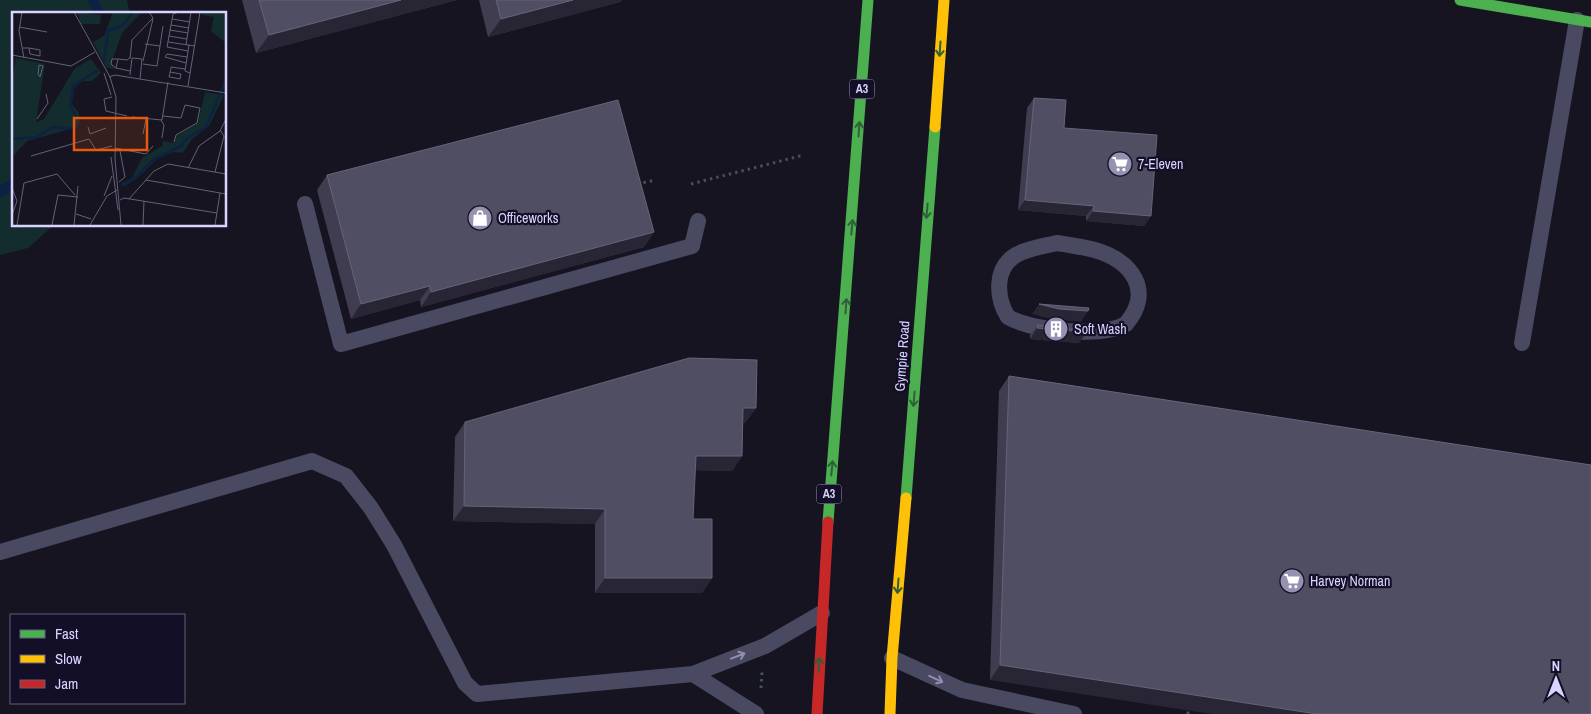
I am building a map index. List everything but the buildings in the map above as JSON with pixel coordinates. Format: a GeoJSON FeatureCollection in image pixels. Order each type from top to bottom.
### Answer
{"type":"FeatureCollection","features":[{"type":"Feature","properties":{"kind":"main road","name":"A3"},"geometry":{"type":"LineString","coordinates":[[816,714],[868,0]]}},
{"type":"Feature","properties":{"kind":"main road","name":"Gympie Road"},"geometry":{"type":"LineString","coordinates":[[890,714],[892,658],[918,350],[944,0]]}},
{"type":"Feature","properties":{"kind":"main road"},"geometry":{"type":"LineString","coordinates":[[1460,0],[1584,21]]}},
{"type":"Feature","properties":{"kind":"lane"},"geometry":{"type":"LineString","coordinates":[[1522,343],[1584,21]]}},
{"type":"Feature","properties":{"kind":"lane"},"geometry":{"type":"LineString","coordinates":[[304,204],[341,344],[692,246],[698,221]]}},
{"type":"Feature","properties":{"kind":"lane"},"geometry":{"type":"LineString","coordinates":[[1058,243],[1097,251],[1121,263],[1133,273],[1140,294],[1138,306],[1126,324],[1106,332],[1080,331],[1031,327],[1008,317],[1000,297],[999,283],[1002,271],[1009,260],[1018,253],[1058,243]]}},
{"type":"Feature","properties":{"kind":"lane"},"geometry":{"type":"LineString","coordinates":[[0,552],[312,461],[346,476],[371,508],[394,545],[466,683],[477,694],[693,674],[765,646],[822,613]]}},
{"type":"Feature","properties":{"kind":"lane"},"geometry":{"type":"LineString","coordinates":[[892,658],[962,690],[1074,714]]}},
{"type":"Feature","properties":{"kind":"lane"},"geometry":{"type":"LineString","coordinates":[[693,674],[756,714]]}},
{"type":"Feature","properties":{"kind":"path"},"geometry":{"type":"LineString","coordinates":[[691,184],[804,155]]}},
{"type":"Feature","properties":{"kind":"path"},"geometry":{"type":"LineString","coordinates":[[627,186],[656,180]]}},
{"type":"Feature","properties":{"kind":"path"},"geometry":{"type":"LineString","coordinates":[[760,696],[763,667]]}},
{"type":"Feature","properties":{"kind":"green space"},"geometry":{"type":"Polygon","coordinates":[[[0,0],[127,0],[130,12],[12,12],[12,226],[53,226],[28,248],[0,255],[0,0]]]}},
{"type":"Feature","properties":{"kind":"waterway"},"geometry":{"type":"LineString","coordinates":[[93,0],[98,12]]}},
{"type":"Feature","properties":{"kind":"waterway"},"geometry":{"type":"LineString","coordinates":[[0,192],[12,184]]}},
{"type":"Feature","properties":{"kind":"traffic: fast"},"geometry":{"type":"LineString","coordinates":[[828,522],[868,0]]}},
{"type":"Feature","properties":{"kind":"traffic: fast"},"geometry":{"type":"LineString","coordinates":[[1460,0],[1591,22]]}},
{"type":"Feature","properties":{"kind":"traffic: fast"},"geometry":{"type":"LineString","coordinates":[[906,498],[935,127]]}},
{"type":"Feature","properties":{"kind":"traffic: slow"},"geometry":{"type":"LineString","coordinates":[[935,127],[944,0]]}},
{"type":"Feature","properties":{"kind":"traffic: slow"},"geometry":{"type":"LineString","coordinates":[[890,714],[892,658],[906,498]]}},
{"type":"Feature","properties":{"kind":"traffic: jam"},"geometry":{"type":"LineString","coordinates":[[817,714],[828,522]]}},
{"type":"Feature","properties":{"kind":"place","name":"7-Eleven"},"geometry":{"type":"Point","coordinates":[1120,164]}},
{"type":"Feature","properties":{"kind":"place","name":"Officeworks"},"geometry":{"type":"Point","coordinates":[480,218]}},
{"type":"Feature","properties":{"kind":"place","name":"Soft Wash"},"geometry":{"type":"Point","coordinates":[1056,329]}},
{"type":"Feature","properties":{"kind":"place","name":"Harvey Norman"},"geometry":{"type":"Point","coordinates":[1292,581]}}]}
